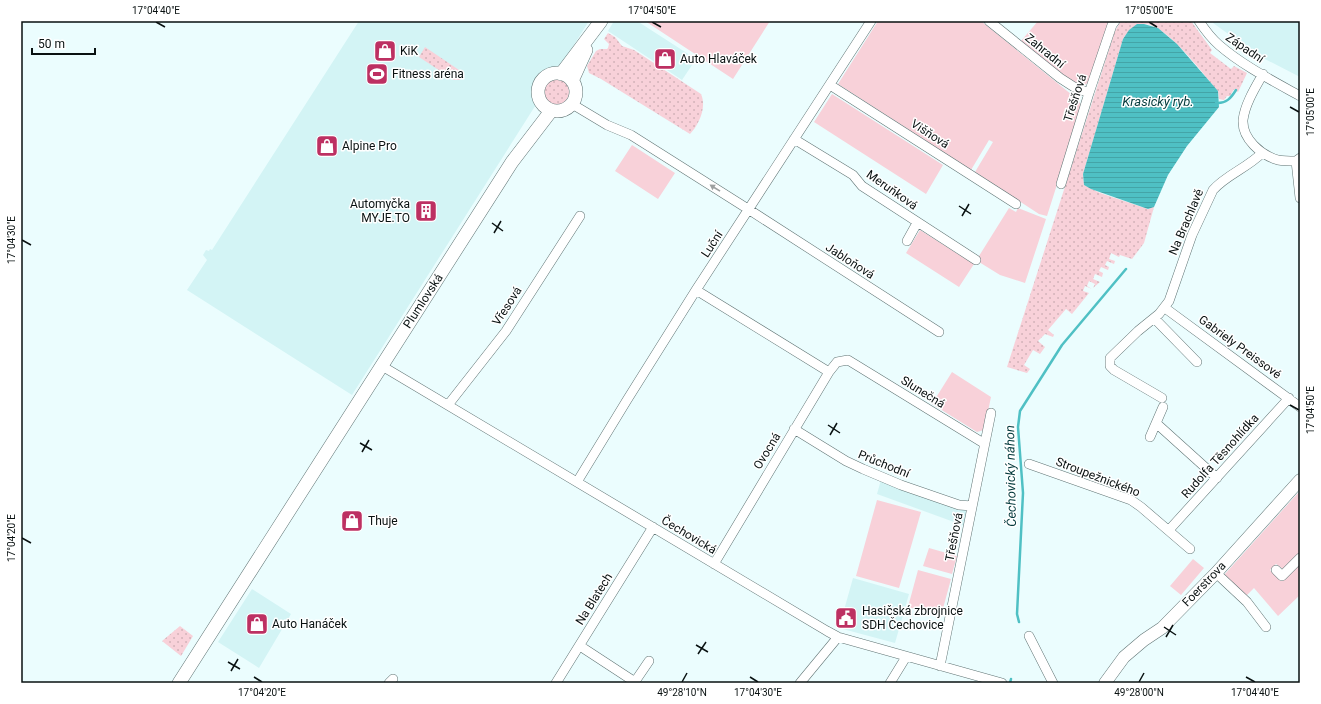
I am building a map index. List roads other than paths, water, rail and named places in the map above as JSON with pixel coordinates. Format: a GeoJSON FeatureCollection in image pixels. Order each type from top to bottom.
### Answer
{"type":"FeatureCollection","features":[{"type":"Feature","properties":{"kind":"main road"},"geometry":{"type":"LineString","coordinates":[[567,77],[598,25]]}},
{"type":"Feature","properties":{"kind":"main road"},"geometry":{"type":"LineString","coordinates":[[555,73],[567,77],[576,92],[572,104],[563,111],[547,108],[538,93],[540,83],[549,75],[555,73]]}},
{"type":"Feature","properties":{"kind":"main road","name":"Plumlovská"},"geometry":{"type":"LineString","coordinates":[[179,683],[547,108]]}},
{"type":"Feature","properties":{"kind":"street","name":"Luční"},"geometry":{"type":"LineString","coordinates":[[577,482],[696,290],[871,21]]}},
{"type":"Feature","properties":{"kind":"street","name":"Zahradní"},"geometry":{"type":"LineString","coordinates":[[989,21],[1060,78],[1074,87],[1089,93]]}},
{"type":"Feature","properties":{"kind":"street","name":"Třešňová"},"geometry":{"type":"LineString","coordinates":[[1061,184],[1089,93],[1112,25],[1115,21]]}},
{"type":"Feature","properties":{"kind":"street","name":"Západní"},"geometry":{"type":"LineString","coordinates":[[1199,21],[1218,45],[1234,57],[1300,96]]}},
{"type":"Feature","properties":{"kind":"street","name":"Západní"},"geometry":{"type":"LineString","coordinates":[[1263,74],[1252,93],[1243,121],[1244,130],[1247,137],[1262,153],[1278,160],[1298,159]]}},
{"type":"Feature","properties":{"kind":"street","name":"Višňová"},"geometry":{"type":"LineString","coordinates":[[830,85],[1016,204]]}},
{"type":"Feature","properties":{"kind":"street"},"geometry":{"type":"LineString","coordinates":[[572,104],[607,125],[627,133],[748,209]]}},
{"type":"Feature","properties":{"kind":"street","name":"Meruňková"},"geometry":{"type":"LineString","coordinates":[[794,139],[852,175],[862,186],[976,260]]}},
{"type":"Feature","properties":{"kind":"street","name":"Na Brachlavě"},"geometry":{"type":"LineString","coordinates":[[1156,423],[1163,403],[1111,368],[1109,363],[1112,356],[1165,308],[1169,301],[1192,235],[1212,190],[1218,184],[1256,159],[1262,153]]}},
{"type":"Feature","properties":{"kind":"street"},"geometry":{"type":"LineString","coordinates":[[1298,159],[1300,198]]}},
{"type":"Feature","properties":{"kind":"street","name":"Jabloňová"},"geometry":{"type":"LineString","coordinates":[[748,209],[939,332]]}},
{"type":"Feature","properties":{"kind":"street","name":"Vřesová"},"geometry":{"type":"LineString","coordinates":[[448,405],[506,331],[580,216]]}},
{"type":"Feature","properties":{"kind":"street"},"geometry":{"type":"LineString","coordinates":[[907,240],[918,223]]}},
{"type":"Feature","properties":{"kind":"street"},"geometry":{"type":"LineString","coordinates":[[696,290],[829,372]]}},
{"type":"Feature","properties":{"kind":"street","name":"Gabriely Preissové"},"geometry":{"type":"LineString","coordinates":[[1165,308],[1300,407]]}},
{"type":"Feature","properties":{"kind":"street"},"geometry":{"type":"LineString","coordinates":[[1154,318],[1197,362]]}},
{"type":"Feature","properties":{"kind":"street","name":"Ovocná"},"geometry":{"type":"LineString","coordinates":[[714,564],[829,372],[837,362],[848,360]]}},
{"type":"Feature","properties":{"kind":"street","name":"Slunečná"},"geometry":{"type":"LineString","coordinates":[[848,360],[985,444]]}},
{"type":"Feature","properties":{"kind":"street","name":"Čechovická"},"geometry":{"type":"LineString","coordinates":[[382,366],[838,637],[1002,683]]}},
{"type":"Feature","properties":{"kind":"street","name":"Rudolfa Těsnohlídka"},"geometry":{"type":"LineString","coordinates":[[1169,530],[1289,398]]}},
{"type":"Feature","properties":{"kind":"street","name":"Třešňová"},"geometry":{"type":"LineString","coordinates":[[940,666],[991,413]]}},
{"type":"Feature","properties":{"kind":"street"},"geometry":{"type":"LineString","coordinates":[[1150,437],[1156,423],[1217,478]]}},
{"type":"Feature","properties":{"kind":"street","name":"Průchodní"},"geometry":{"type":"LineString","coordinates":[[794,429],[858,467],[901,485],[959,505],[972,506]]}},
{"type":"Feature","properties":{"kind":"street","name":"Stroupežnického"},"geometry":{"type":"LineString","coordinates":[[1029,464],[1131,500],[1141,506],[1190,550]]}},
{"type":"Feature","properties":{"kind":"street","name":"Foerstrova"},"geometry":{"type":"LineString","coordinates":[[1105,683],[1118,664],[1131,650],[1162,628],[1216,573],[1299,483]]}},
{"type":"Feature","properties":{"kind":"street","name":"Na Blatech"},"geometry":{"type":"LineString","coordinates":[[556,683],[653,527]]}},
{"type":"Feature","properties":{"kind":"street"},"geometry":{"type":"LineString","coordinates":[[1276,570],[1282,576],[1300,558]]}},
{"type":"Feature","properties":{"kind":"street"},"geometry":{"type":"LineString","coordinates":[[1216,573],[1247,602],[1266,627]]}},
{"type":"Feature","properties":{"kind":"street"},"geometry":{"type":"LineString","coordinates":[[1029,636],[1053,683]]}},
{"type":"Feature","properties":{"kind":"street"},"geometry":{"type":"LineString","coordinates":[[800,683],[838,637]]}},
{"type":"Feature","properties":{"kind":"street"},"geometry":{"type":"LineString","coordinates":[[580,646],[635,682],[649,660]]}},
{"type":"Feature","properties":{"kind":"street"},"geometry":{"type":"LineString","coordinates":[[890,683],[906,657]]}},
{"type":"Feature","properties":{"kind":"water","name":"Krasický ryb."},"geometry":{"type":"Polygon","coordinates":[[[1137,24],[1144,24],[1158,28],[1177,44],[1218,91],[1219,107],[1187,146],[1168,175],[1154,207],[1148,209],[1091,189],[1084,185],[1083,174],[1123,39],[1129,30],[1137,24]]]}},
{"type":"Feature","properties":{"kind":"waterway","name":"Čechovický náhon"},"geometry":{"type":"LineString","coordinates":[[1216,103],[1223,103],[1228,100],[1236,90]]}},
{"type":"Feature","properties":{"kind":"waterway","name":"Čechovický náhon"},"geometry":{"type":"LineString","coordinates":[[1019,622],[1017,614],[1023,493],[1018,427],[1020,411],[1062,345],[1126,269]]}},
{"type":"Feature","properties":{"kind":"waterway","name":"Čechovický náhon"},"geometry":{"type":"LineString","coordinates":[[1010,683],[1011,679]]}},
{"type":"Feature","properties":{"kind":"place","name":"KiK"},"geometry":{"type":"Point","coordinates":[385,51]}},
{"type":"Feature","properties":{"kind":"place","name":"Auto Hlaváček"},"geometry":{"type":"Point","coordinates":[665,59]}},
{"type":"Feature","properties":{"kind":"place","name":"Fitness aréna"},"geometry":{"type":"Point","coordinates":[377,74]}},
{"type":"Feature","properties":{"kind":"place","name":"Alpine Pro"},"geometry":{"type":"Point","coordinates":[327,146]}},
{"type":"Feature","properties":{"kind":"place","name":"Automyčka MYJE.TO"},"geometry":{"type":"Point","coordinates":[426,211]}},
{"type":"Feature","properties":{"kind":"place","name":"Thuje"},"geometry":{"type":"Point","coordinates":[352,521]}},
{"type":"Feature","properties":{"kind":"place","name":"Hasičská zbrojnice SDH Čechovice"},"geometry":{"type":"Point","coordinates":[846,618]}},
{"type":"Feature","properties":{"kind":"place","name":"Auto Hanáček"},"geometry":{"type":"Point","coordinates":[257,624]}}]}
